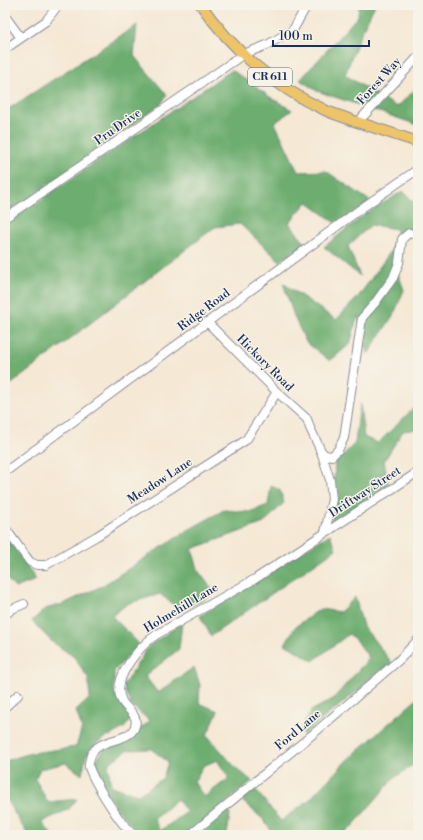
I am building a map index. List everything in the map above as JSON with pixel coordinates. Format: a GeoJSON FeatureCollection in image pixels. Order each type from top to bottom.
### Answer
{"type":"FeatureCollection","features":[{"type":"Feature","properties":{"kind":"main road","name":"CR 611"},"geometry":{"type":"LineString","coordinates":[[201,5],[225,35],[244,54],[266,74],[305,100],[325,110],[418,142]]}},
{"type":"Feature","properties":{"kind":"street"},"geometry":{"type":"LineString","coordinates":[[5,50],[46,21],[58,5]]}},
{"type":"Feature","properties":{"kind":"street","name":"Pru Drive"},"geometry":{"type":"LineString","coordinates":[[5,218],[244,54],[267,45],[293,30],[307,5]]}},
{"type":"Feature","properties":{"kind":"street"},"geometry":{"type":"LineString","coordinates":[[5,16],[21,38]]}},
{"type":"Feature","properties":{"kind":"street","name":"Forest Way"},"geometry":{"type":"LineString","coordinates":[[358,122],[418,57]]}},
{"type":"Feature","properties":{"kind":"street","name":"Ridge Road"},"geometry":{"type":"LineString","coordinates":[[5,472],[418,168]]}},
{"type":"Feature","properties":{"kind":"street"},"geometry":{"type":"LineString","coordinates":[[320,450],[325,455],[332,456],[338,450],[344,438],[362,318],[393,278],[399,263],[402,239],[409,233],[418,235]]}},
{"type":"Feature","properties":{"kind":"street","name":"Hickory Road"},"geometry":{"type":"LineString","coordinates":[[207,322],[277,392],[307,419],[320,450]]}},
{"type":"Feature","properties":{"kind":"street","name":"Meadow Lane"},"geometry":{"type":"LineString","coordinates":[[5,528],[30,562],[36,565],[46,565],[97,536],[246,440],[277,392]]}},
{"type":"Feature","properties":{"kind":"street"},"geometry":{"type":"LineString","coordinates":[[320,450],[330,480],[332,498],[325,533]]}},
{"type":"Feature","properties":{"kind":"street","name":"Driftway Street"},"geometry":{"type":"LineString","coordinates":[[325,533],[418,472]]}},
{"type":"Feature","properties":{"kind":"street","name":"Holmehill Lane"},"geometry":{"type":"LineString","coordinates":[[135,835],[125,826],[109,803],[93,777],[89,765],[92,754],[102,744],[125,736],[134,730],[136,718],[122,701],[119,693],[122,677],[129,662],[144,644],[156,635],[255,579],[325,533]]}},
{"type":"Feature","properties":{"kind":"street"},"geometry":{"type":"LineString","coordinates":[[5,615],[24,604]]}},
{"type":"Feature","properties":{"kind":"street","name":"Ford Lane"},"geometry":{"type":"LineString","coordinates":[[190,835],[313,734],[399,660],[418,640]]}},
{"type":"Feature","properties":{"kind":"street"},"geometry":{"type":"LineString","coordinates":[[5,707],[18,695]]}},
{"type":"Feature","properties":{"kind":"green space"},"geometry":{"type":"Polygon","coordinates":[[[359,5],[375,5],[361,33],[345,75],[397,107],[418,87],[418,125],[317,91],[300,80],[358,16],[359,5]]]}},
{"type":"Feature","properties":{"kind":"green space"},"geometry":{"type":"Polygon","coordinates":[[[137,25],[134,56],[167,95],[161,104],[27,200],[5,213],[5,111],[137,25]]]}},
{"type":"Feature","properties":{"kind":"green space"},"geometry":{"type":"Polygon","coordinates":[[[232,70],[270,97],[292,110],[275,123],[298,172],[326,171],[373,203],[340,226],[307,202],[289,223],[305,243],[280,261],[240,224],[215,227],[5,389],[5,221],[40,200],[232,70]]]}},
{"type":"Feature","properties":{"kind":"green space"},"geometry":{"type":"Polygon","coordinates":[[[403,191],[418,206],[418,230],[406,229],[394,262],[404,290],[394,314],[368,354],[358,315],[350,344],[330,361],[306,342],[295,319],[283,283],[336,320],[358,297],[391,251],[397,229],[371,225],[348,246],[360,276],[324,247],[364,215],[403,191]]]}},
{"type":"Feature","properties":{"kind":"green space"},"geometry":{"type":"Polygon","coordinates":[[[360,404],[364,437],[378,443],[418,404],[418,429],[403,431],[384,461],[389,486],[332,522],[335,463],[355,443],[360,404]]]}},
{"type":"Feature","properties":{"kind":"green space"},"geometry":{"type":"Polygon","coordinates":[[[271,486],[280,490],[284,503],[264,523],[192,549],[199,572],[215,593],[181,611],[160,594],[127,604],[112,616],[140,645],[114,671],[114,691],[131,719],[124,728],[98,742],[86,756],[82,775],[66,763],[40,769],[35,779],[48,802],[77,799],[69,809],[42,822],[52,835],[28,835],[5,798],[5,761],[31,753],[76,747],[82,728],[76,711],[90,698],[88,678],[74,657],[51,641],[32,621],[45,609],[63,604],[102,586],[188,530],[224,510],[249,512],[268,505],[271,486]]]}},
{"type":"Feature","properties":{"kind":"green space"},"geometry":{"type":"Polygon","coordinates":[[[5,534],[36,580],[15,588],[5,576],[5,534]]]}},
{"type":"Feature","properties":{"kind":"green space"},"geometry":{"type":"Polygon","coordinates":[[[330,534],[336,549],[211,636],[200,616],[330,534]]]}},
{"type":"Feature","properties":{"kind":"green space"},"geometry":{"type":"Polygon","coordinates":[[[355,597],[363,626],[392,663],[303,735],[301,729],[311,711],[333,699],[369,658],[360,645],[349,634],[313,661],[285,644],[295,627],[320,609],[340,612],[355,597]]]}},
{"type":"Feature","properties":{"kind":"green space"},"geometry":{"type":"Polygon","coordinates":[[[182,623],[179,649],[145,676],[158,693],[194,667],[200,685],[199,703],[218,711],[207,735],[235,767],[252,781],[188,835],[140,835],[114,806],[94,764],[103,750],[132,735],[150,721],[131,705],[123,686],[149,646],[182,623]],[[151,749],[128,750],[108,764],[111,786],[138,795],[163,778],[168,762],[151,749]],[[217,760],[203,766],[194,782],[204,797],[229,778],[217,760]],[[177,799],[154,819],[160,831],[187,812],[177,799]]]}},
{"type":"Feature","properties":{"kind":"green space"},"geometry":{"type":"Polygon","coordinates":[[[418,698],[418,762],[394,778],[350,829],[336,835],[274,835],[264,820],[241,800],[254,788],[281,821],[309,800],[346,761],[418,698]]]}},
{"type":"Feature","properties":{"kind":"green space"},"geometry":{"type":"Polygon","coordinates":[[[231,807],[227,835],[201,835],[231,807]]]}}]}
